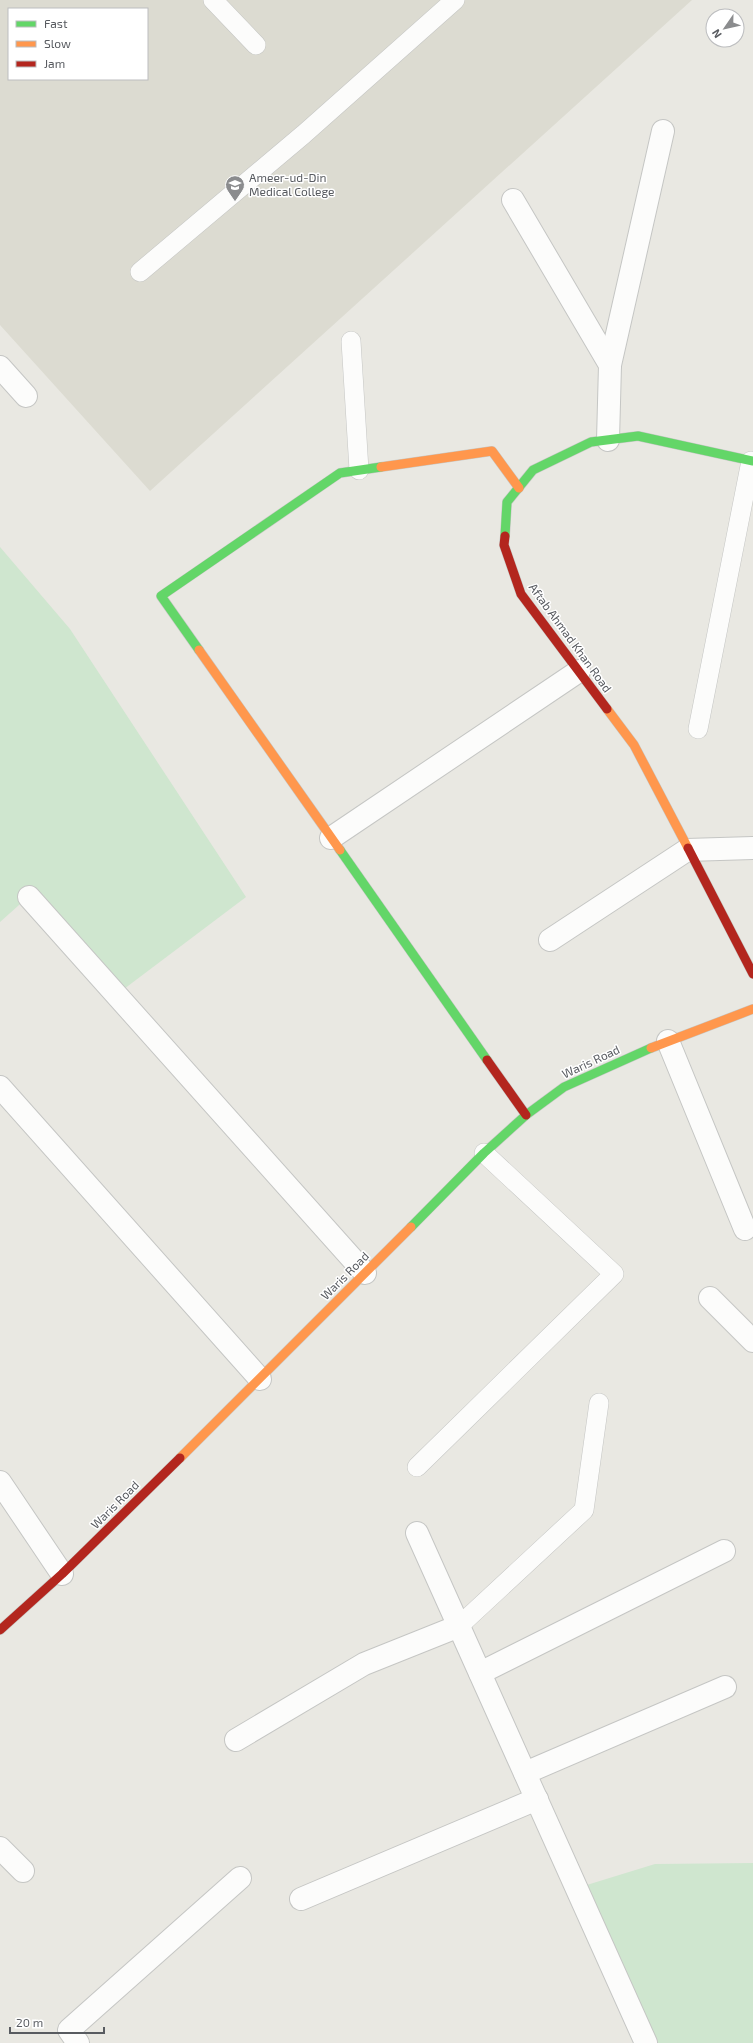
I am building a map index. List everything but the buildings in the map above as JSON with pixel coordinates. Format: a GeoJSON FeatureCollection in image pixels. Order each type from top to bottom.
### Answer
{"type":"FeatureCollection","features":[{"type":"Feature","properties":{"kind":"street"},"geometry":{"type":"LineString","coordinates":[[608,440],[610,365],[663,131]]}},
{"type":"Feature","properties":{"kind":"street"},"geometry":{"type":"LineString","coordinates":[[513,200],[610,365]]}},
{"type":"Feature","properties":{"kind":"street"},"geometry":{"type":"LineString","coordinates":[[0,367],[26,396]]}},
{"type":"Feature","properties":{"kind":"street","name":"Aftab Ahmad Khan Road"},"geometry":{"type":"LineString","coordinates":[[752,461],[638,436],[591,442],[533,470],[507,502],[504,545],[521,594],[634,745],[687,850],[753,974]]}},
{"type":"Feature","properties":{"kind":"street"},"geometry":{"type":"LineString","coordinates":[[519,488],[492,452],[340,473],[161,596],[526,1115]]}},
{"type":"Feature","properties":{"kind":"street"},"geometry":{"type":"LineString","coordinates":[[331,838],[579,672]]}},
{"type":"Feature","properties":{"kind":"street"},"geometry":{"type":"LineString","coordinates":[[550,940],[687,850],[753,848]]}},
{"type":"Feature","properties":{"kind":"street"},"geometry":{"type":"LineString","coordinates":[[29,897],[365,1273]]}},
{"type":"Feature","properties":{"kind":"street","name":"Waris Road"},"geometry":{"type":"LineString","coordinates":[[0,1630],[62,1574],[260,1379],[484,1153],[526,1115],[564,1088],[668,1041],[753,1009]]}},
{"type":"Feature","properties":{"kind":"street"},"geometry":{"type":"LineString","coordinates":[[668,1041],[745,1229]]}},
{"type":"Feature","properties":{"kind":"street"},"geometry":{"type":"LineString","coordinates":[[0,1087],[260,1379]]}},
{"type":"Feature","properties":{"kind":"street"},"geometry":{"type":"LineString","coordinates":[[710,1298],[753,1341]]}},
{"type":"Feature","properties":{"kind":"street"},"geometry":{"type":"LineString","coordinates":[[0,1482],[62,1574]]}},
{"type":"Feature","properties":{"kind":"street"},"geometry":{"type":"LineString","coordinates":[[417,1533],[646,2043]]}},
{"type":"Feature","properties":{"kind":"street"},"geometry":{"type":"LineString","coordinates":[[480,1673],[724,1551]]}},
{"type":"Feature","properties":{"kind":"street"},"geometry":{"type":"LineString","coordinates":[[236,1740],[364,1664],[459,1626]]}},
{"type":"Feature","properties":{"kind":"street"},"geometry":{"type":"LineString","coordinates":[[525,1773],[725,1687]]}},
{"type":"Feature","properties":{"kind":"street"},"geometry":{"type":"LineString","coordinates":[[301,1899],[537,1800]]}},
{"type":"Feature","properties":{"kind":"street"},"geometry":{"type":"LineString","coordinates":[[0,1848],[23,1871]]}},
{"type":"Feature","properties":{"kind":"street"},"geometry":{"type":"LineString","coordinates":[[78,2043],[69,2030],[240,1878]]}},
{"type":"Feature","properties":{"kind":"lane"},"geometry":{"type":"LineString","coordinates":[[213,0],[256,45]]}},
{"type":"Feature","properties":{"kind":"lane"},"geometry":{"type":"LineString","coordinates":[[140,272],[304,134],[455,0]]}},
{"type":"Feature","properties":{"kind":"lane"},"geometry":{"type":"LineString","coordinates":[[351,341],[359,470]]}},
{"type":"Feature","properties":{"kind":"lane"},"geometry":{"type":"LineString","coordinates":[[698,729],[752,461]]}},
{"type":"Feature","properties":{"kind":"lane"},"geometry":{"type":"LineString","coordinates":[[417,1467],[614,1274],[484,1153]]}},
{"type":"Feature","properties":{"kind":"lane"},"geometry":{"type":"LineString","coordinates":[[459,1626],[584,1510],[599,1403]]}},
{"type":"Feature","properties":{"kind":"shaded area","name":"Ameer-ud-Din Medical College"},"geometry":{"type":"Polygon","coordinates":[[[0,0],[692,0],[150,491],[0,325],[0,0]]]}},
{"type":"Feature","properties":{"kind":"green space"},"geometry":{"type":"Polygon","coordinates":[[[0,547],[70,629],[246,897],[116,995],[28,897],[0,922],[0,547]]]}},
{"type":"Feature","properties":{"kind":"green space"},"geometry":{"type":"Polygon","coordinates":[[[753,1863],[753,2043],[646,2043],[577,1888],[655,1864],[753,1863]]]}},
{"type":"Feature","properties":{"kind":"traffic: fast"},"geometry":{"type":"LineString","coordinates":[[505,536],[507,502],[533,470],[591,442],[638,436],[753,461]]}},
{"type":"Feature","properties":{"kind":"traffic: fast"},"geometry":{"type":"LineString","coordinates":[[199,650],[161,596],[340,473],[381,467]]}},
{"type":"Feature","properties":{"kind":"traffic: fast"},"geometry":{"type":"LineString","coordinates":[[340,850],[487,1060]]}},
{"type":"Feature","properties":{"kind":"traffic: fast"},"geometry":{"type":"LineString","coordinates":[[411,1227],[484,1153],[526,1115],[564,1087],[651,1048]]}},
{"type":"Feature","properties":{"kind":"traffic: slow"},"geometry":{"type":"LineString","coordinates":[[381,467],[492,451],[519,488]]}},
{"type":"Feature","properties":{"kind":"traffic: slow"},"geometry":{"type":"LineString","coordinates":[[199,650],[340,850]]}},
{"type":"Feature","properties":{"kind":"traffic: slow"},"geometry":{"type":"LineString","coordinates":[[607,709],[634,745],[688,848]]}},
{"type":"Feature","properties":{"kind":"traffic: slow"},"geometry":{"type":"LineString","coordinates":[[651,1048],[753,1009]]}},
{"type":"Feature","properties":{"kind":"traffic: slow"},"geometry":{"type":"LineString","coordinates":[[180,1458],[411,1227]]}},
{"type":"Feature","properties":{"kind":"traffic: jam"},"geometry":{"type":"LineString","coordinates":[[505,536],[504,545],[521,594],[607,709]]}},
{"type":"Feature","properties":{"kind":"traffic: jam"},"geometry":{"type":"LineString","coordinates":[[688,848],[753,974]]}},
{"type":"Feature","properties":{"kind":"traffic: jam"},"geometry":{"type":"LineString","coordinates":[[487,1060],[526,1115]]}},
{"type":"Feature","properties":{"kind":"traffic: jam"},"geometry":{"type":"LineString","coordinates":[[0,1630],[62,1574],[180,1458]]}},
{"type":"Feature","properties":{"kind":"place","name":"Ameer-ud-Din Medical College"},"geometry":{"type":"Point","coordinates":[235,202]}}]}
